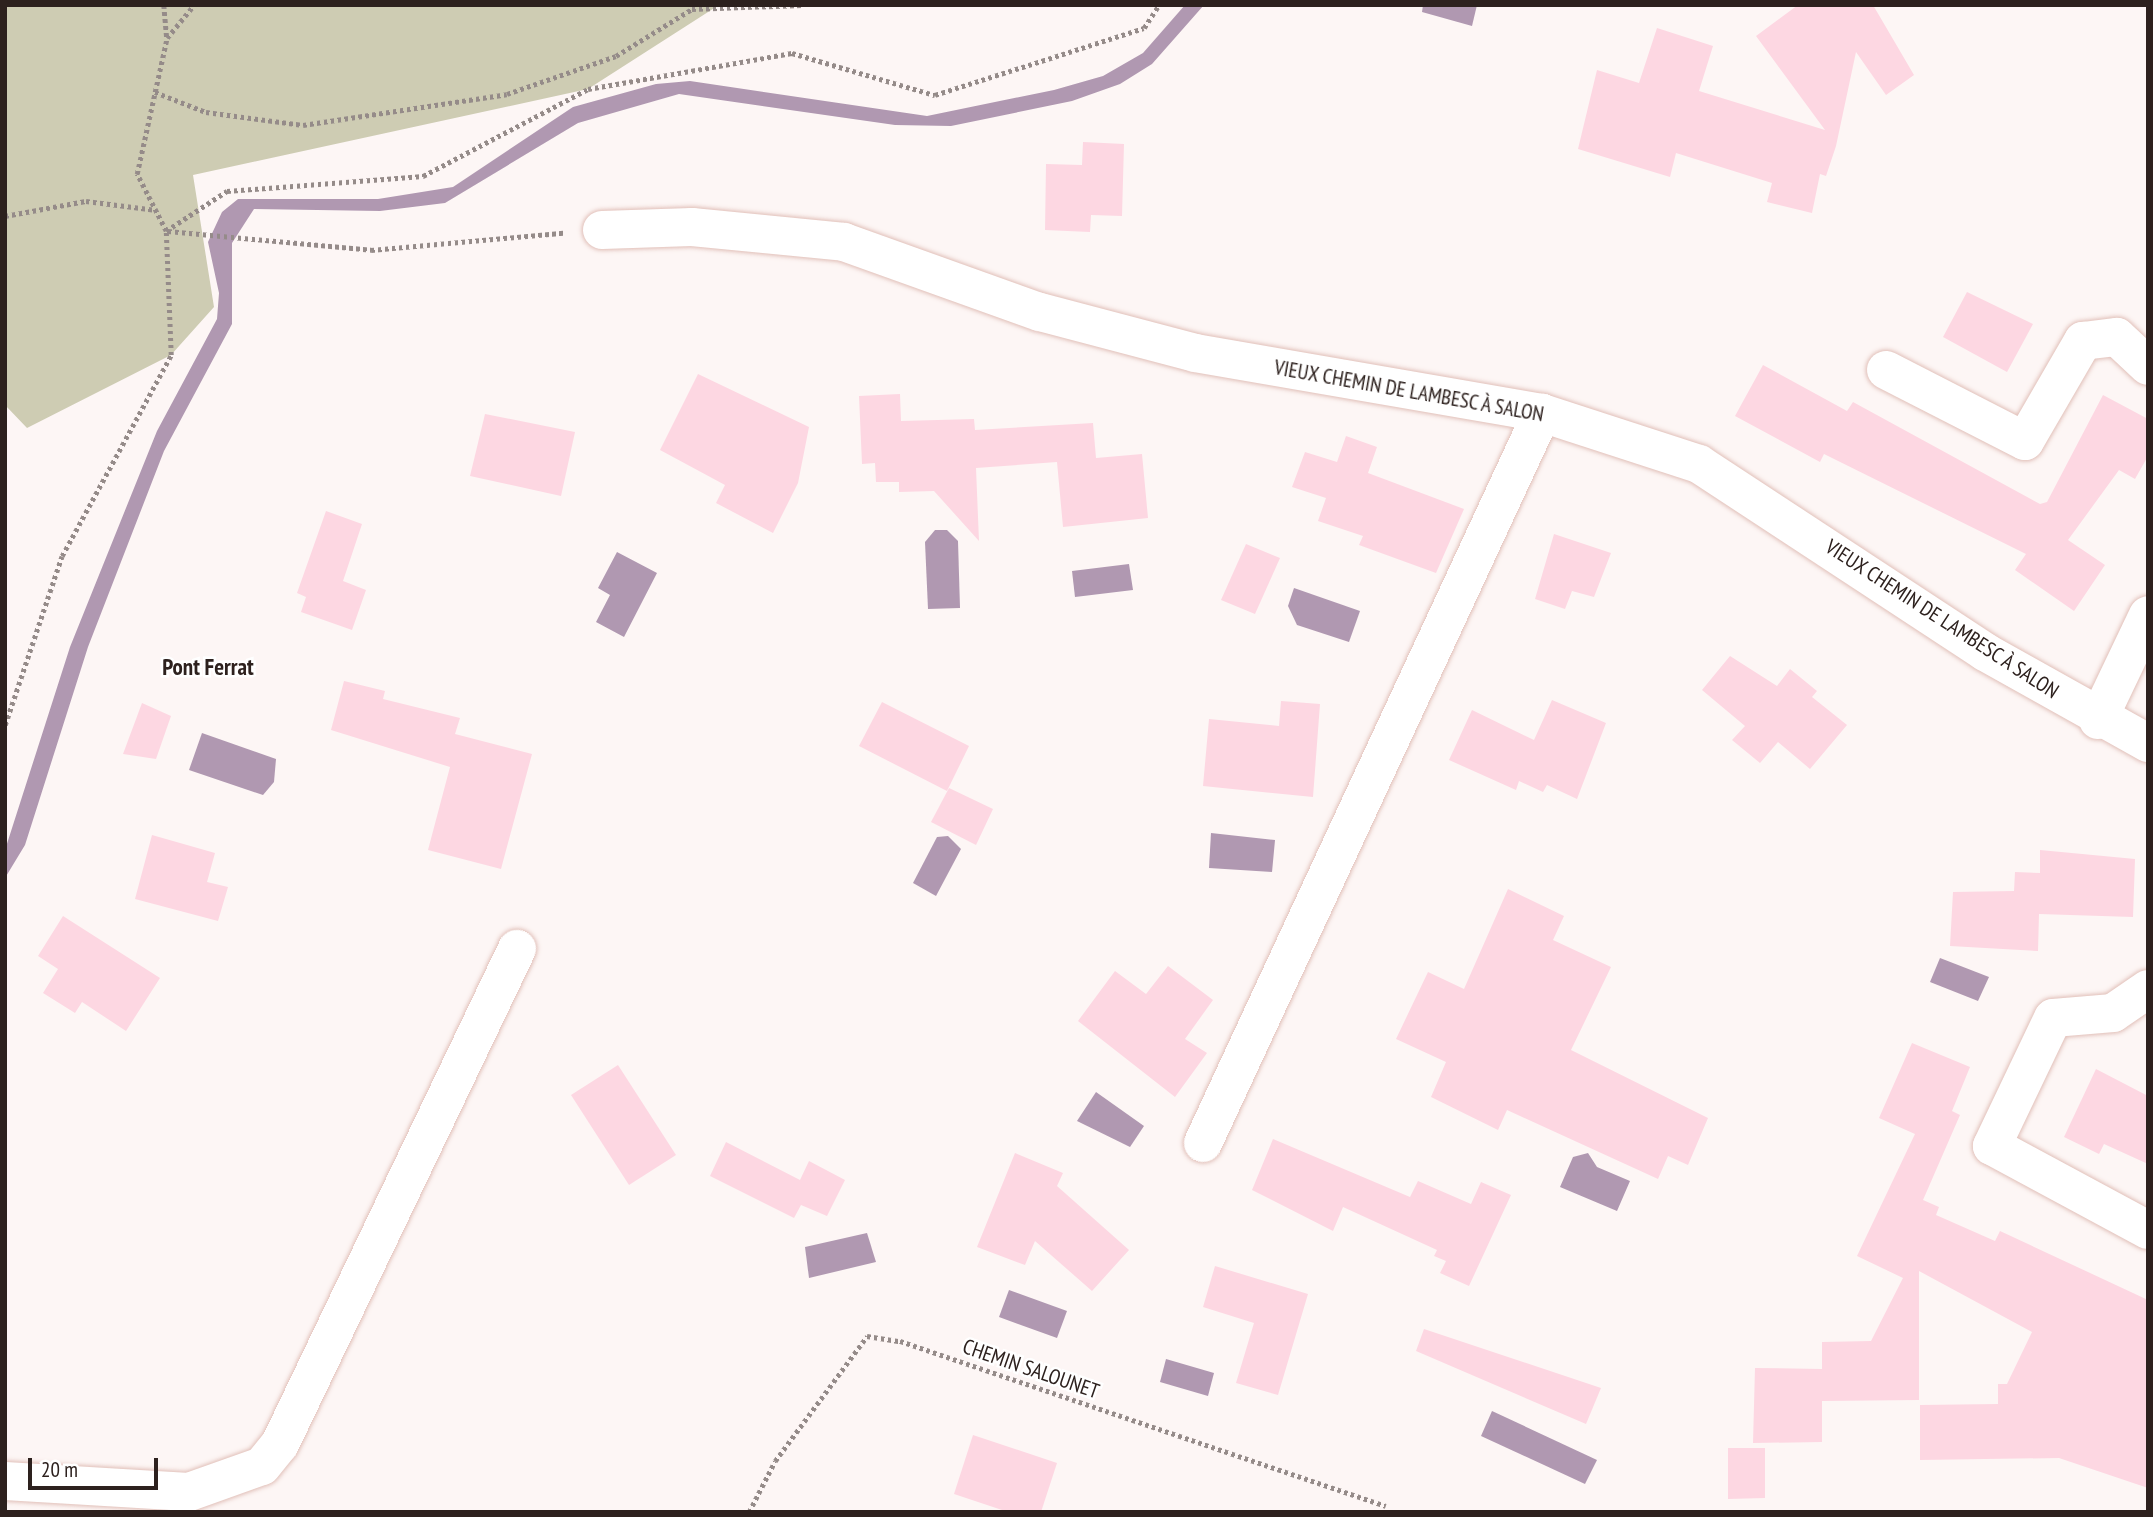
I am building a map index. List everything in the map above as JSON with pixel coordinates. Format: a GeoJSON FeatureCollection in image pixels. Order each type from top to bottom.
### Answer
{"type":"FeatureCollection","features":[{"type":"Feature","properties":{"kind":"street","name":"VIEUX CHEMIN DE LAMBESC À SALON"},"geometry":{"type":"LineString","coordinates":[[602,230],[692,227],[844,242],[1041,312],[1195,353],[1542,413],[1699,464],[2098,720],[2148,743]]}},
{"type":"Feature","properties":{"kind":"street"},"geometry":{"type":"LineString","coordinates":[[1886,370],[2025,441],[2083,341],[2117,337],[2148,366]]}},
{"type":"Feature","properties":{"kind":"street"},"geometry":{"type":"LineString","coordinates":[[1203,1143],[1542,413]]}},
{"type":"Feature","properties":{"kind":"street"},"geometry":{"type":"LineString","coordinates":[[2098,720],[2148,615]]}},
{"type":"Feature","properties":{"kind":"street"},"geometry":{"type":"LineString","coordinates":[[5,1481],[189,1492],[262,1466],[280,1444],[517,948]]}},
{"type":"Feature","properties":{"kind":"street"},"geometry":{"type":"LineString","coordinates":[[2148,989],[2113,1013],[2053,1018],[1992,1146],[2148,1230]]}},
{"type":"Feature","properties":{"kind":"path"},"geometry":{"type":"LineString","coordinates":[[5,725],[62,556],[171,355],[166,231],[137,174],[167,38],[163,5]]}},
{"type":"Feature","properties":{"kind":"path"},"geometry":{"type":"LineString","coordinates":[[167,38],[194,5]]}},
{"type":"Feature","properties":{"kind":"path"},"geometry":{"type":"LineString","coordinates":[[155,92],[206,112],[303,124],[507,94],[616,56],[692,9],[803,5]]}},
{"type":"Feature","properties":{"kind":"path"},"geometry":{"type":"LineString","coordinates":[[166,231],[228,191],[423,176],[588,89],[792,53],[935,94],[1144,28],[1158,5]]}},
{"type":"Feature","properties":{"kind":"path"},"geometry":{"type":"LineString","coordinates":[[5,216],[86,201],[156,211]]}},
{"type":"Feature","properties":{"kind":"path"},"geometry":{"type":"LineString","coordinates":[[166,231],[371,250],[602,230]]}},
{"type":"Feature","properties":{"kind":"path","name":"CHEMIN SALOUNET"},"geometry":{"type":"LineString","coordinates":[[749,1512],[775,1461],[866,1336],[900,1341],[1386,1506]]}},
{"type":"Feature","properties":{"kind":"shaded area"},"geometry":{"type":"Polygon","coordinates":[[[5,5],[719,5],[588,89],[193,175],[214,307],[171,355],[27,428],[5,405],[5,5]]]}},
{"type":"Feature","properties":{"kind":"shaded area"},"geometry":{"type":"Polygon","coordinates":[[[1185,5],[1204,5],[1152,64],[1120,84],[1072,101],[951,126],[895,125],[679,94],[578,123],[445,203],[380,211],[254,209],[232,243],[232,324],[164,451],[88,647],[25,845],[5,878],[5,850],[70,647],[157,431],[217,319],[219,293],[208,242],[222,212],[238,199],[378,199],[453,187],[573,107],[656,84],[690,81],[927,116],[1054,90],[1103,76],[1143,53],[1185,5]]]}},
{"type":"Feature","properties":{"kind":"shaded area"},"geometry":{"type":"Polygon","coordinates":[[[1423,5],[1477,5],[1472,26],[1422,12],[1423,5]]]}},
{"type":"Feature","properties":{"kind":"shaded area"},"geometry":{"type":"Polygon","coordinates":[[[935,530],[947,530],[958,541],[960,608],[928,609],[925,542],[935,530]]]}},
{"type":"Feature","properties":{"kind":"shaded area"},"geometry":{"type":"Polygon","coordinates":[[[617,552],[657,573],[624,637],[596,622],[610,595],[598,588],[617,552]]]}},
{"type":"Feature","properties":{"kind":"shaded area"},"geometry":{"type":"Polygon","coordinates":[[[1129,564],[1133,590],[1075,597],[1072,571],[1129,564]]]}},
{"type":"Feature","properties":{"kind":"shaded area"},"geometry":{"type":"Polygon","coordinates":[[[1294,588],[1360,611],[1349,642],[1297,625],[1288,606],[1294,588]]]}},
{"type":"Feature","properties":{"kind":"shaded area"},"geometry":{"type":"Polygon","coordinates":[[[202,733],[276,759],[274,782],[263,795],[189,770],[202,733]]]}},
{"type":"Feature","properties":{"kind":"shaded area"},"geometry":{"type":"Polygon","coordinates":[[[1211,833],[1275,840],[1272,872],[1209,868],[1211,833]]]}},
{"type":"Feature","properties":{"kind":"shaded area"},"geometry":{"type":"Polygon","coordinates":[[[948,836],[961,849],[936,896],[913,883],[937,837],[948,836]]]}},
{"type":"Feature","properties":{"kind":"shaded area"},"geometry":{"type":"Polygon","coordinates":[[[1940,958],[1989,977],[1978,1001],[1930,982],[1940,958]]]}},
{"type":"Feature","properties":{"kind":"shaded area"},"geometry":{"type":"Polygon","coordinates":[[[1096,1092],[1144,1126],[1130,1147],[1077,1121],[1096,1092]]]}},
{"type":"Feature","properties":{"kind":"shaded area"},"geometry":{"type":"Polygon","coordinates":[[[1588,1153],[1597,1167],[1630,1181],[1617,1211],[1560,1187],[1573,1157],[1588,1153]]]}},
{"type":"Feature","properties":{"kind":"shaded area"},"geometry":{"type":"Polygon","coordinates":[[[867,1233],[876,1262],[809,1278],[805,1247],[867,1233]]]}},
{"type":"Feature","properties":{"kind":"shaded area"},"geometry":{"type":"Polygon","coordinates":[[[1009,1290],[1067,1311],[1057,1338],[999,1317],[1009,1290]]]}},
{"type":"Feature","properties":{"kind":"shaded area"},"geometry":{"type":"Polygon","coordinates":[[[1166,1359],[1214,1373],[1208,1396],[1160,1382],[1166,1359]]]}},
{"type":"Feature","properties":{"kind":"shaded area"},"geometry":{"type":"Polygon","coordinates":[[[1492,1411],[1597,1460],[1585,1484],[1481,1436],[1492,1411]]]}},
{"type":"Feature","properties":{"kind":"building"},"geometry":{"type":"Polygon","coordinates":[[[1798,5],[1873,5],[1914,75],[1886,95],[1856,52],[1836,146],[1826,176],[1820,174],[1812,213],[1767,202],[1772,183],[1676,153],[1670,177],[1578,149],[1597,70],[1639,83],[1657,28],[1713,46],[1699,91],[1825,130],[1756,36],[1798,5]]]}},
{"type":"Feature","properties":{"kind":"building"},"geometry":{"type":"Polygon","coordinates":[[[1083,142],[1124,144],[1122,216],[1091,215],[1090,232],[1045,230],[1046,164],[1082,165],[1083,142]]]}},
{"type":"Feature","properties":{"kind":"building"},"geometry":{"type":"Polygon","coordinates":[[[1967,292],[2033,324],[2007,372],[1943,337],[1967,292]]]}},
{"type":"Feature","properties":{"kind":"building"},"geometry":{"type":"Polygon","coordinates":[[[1763,365],[1847,411],[1853,402],[2040,504],[2047,502],[2103,395],[2148,419],[2148,456],[2135,479],[2119,470],[2068,540],[2105,565],[2074,611],[2015,570],[2026,554],[1824,454],[1820,462],[1735,416],[1763,365]]]}},
{"type":"Feature","properties":{"kind":"building"},"geometry":{"type":"Polygon","coordinates":[[[698,374],[809,427],[798,483],[773,533],[716,503],[725,485],[660,450],[698,374]]]}},
{"type":"Feature","properties":{"kind":"building"},"geometry":{"type":"Polygon","coordinates":[[[900,394],[901,421],[974,419],[975,430],[1093,423],[1096,458],[1142,454],[1148,518],[1063,527],[1057,462],[976,468],[979,541],[934,491],[899,492],[899,482],[876,482],[875,463],[862,464],[859,396],[900,394]]]}},
{"type":"Feature","properties":{"kind":"building"},"geometry":{"type":"Polygon","coordinates":[[[485,414],[575,432],[561,496],[470,476],[485,414]]]}},
{"type":"Feature","properties":{"kind":"building"},"geometry":{"type":"Polygon","coordinates":[[[1346,436],[1377,447],[1368,473],[1464,509],[1436,573],[1359,545],[1363,536],[1318,521],[1326,498],[1292,487],[1305,452],[1337,462],[1346,436]]]}},
{"type":"Feature","properties":{"kind":"building"},"geometry":{"type":"Polygon","coordinates":[[[326,511],[362,524],[343,581],[366,590],[352,630],[301,612],[306,597],[297,593],[326,511]]]}},
{"type":"Feature","properties":{"kind":"building"},"geometry":{"type":"Polygon","coordinates":[[[1554,534],[1611,553],[1594,597],[1572,591],[1565,609],[1535,599],[1554,534]]]}},
{"type":"Feature","properties":{"kind":"building"},"geometry":{"type":"Polygon","coordinates":[[[1246,544],[1280,558],[1255,614],[1221,600],[1246,544]]]}},
{"type":"Feature","properties":{"kind":"building"},"geometry":{"type":"Polygon","coordinates":[[[1730,656],[1777,686],[1790,669],[1817,691],[1812,697],[1847,725],[1810,769],[1778,742],[1760,763],[1732,740],[1745,726],[1702,690],[1730,656]]]}},
{"type":"Feature","properties":{"kind":"building"},"geometry":{"type":"Polygon","coordinates":[[[344,681],[385,691],[383,699],[460,718],[455,734],[532,754],[501,869],[428,850],[450,767],[331,730],[344,681]]]}},
{"type":"Feature","properties":{"kind":"building"},"geometry":{"type":"Polygon","coordinates":[[[1552,700],[1606,723],[1577,799],[1547,785],[1543,792],[1519,781],[1516,790],[1449,760],[1472,710],[1534,740],[1552,700]]]}},
{"type":"Feature","properties":{"kind":"building"},"geometry":{"type":"Polygon","coordinates":[[[1281,701],[1320,704],[1313,797],[1203,786],[1209,719],[1279,726],[1281,701]]]}},
{"type":"Feature","properties":{"kind":"building"},"geometry":{"type":"Polygon","coordinates":[[[882,702],[969,746],[947,791],[859,746],[882,702]]]}},
{"type":"Feature","properties":{"kind":"building"},"geometry":{"type":"Polygon","coordinates":[[[142,703],[171,716],[156,759],[123,754],[142,703]]]}},
{"type":"Feature","properties":{"kind":"building"},"geometry":{"type":"Polygon","coordinates":[[[949,788],[993,809],[976,845],[931,822],[949,788]]]}},
{"type":"Feature","properties":{"kind":"building"},"geometry":{"type":"Polygon","coordinates":[[[152,835],[215,853],[207,882],[228,887],[218,921],[135,899],[152,835]]]}},
{"type":"Feature","properties":{"kind":"building"},"geometry":{"type":"Polygon","coordinates":[[[2040,850],[2135,859],[2133,917],[2039,914],[2038,951],[1950,946],[1953,892],[2014,891],[2015,872],[2040,873],[2040,850]]]}},
{"type":"Feature","properties":{"kind":"building"},"geometry":{"type":"Polygon","coordinates":[[[1508,889],[1564,916],[1553,940],[1611,967],[1571,1050],[1708,1118],[1688,1165],[1668,1156],[1658,1179],[1507,1110],[1498,1130],[1431,1097],[1446,1062],[1396,1039],[1428,972],[1464,989],[1508,889]]]}},
{"type":"Feature","properties":{"kind":"building"},"geometry":{"type":"Polygon","coordinates":[[[63,916],[160,978],[126,1031],[82,1002],[75,1013],[43,993],[58,969],[38,956],[63,916]]]}},
{"type":"Feature","properties":{"kind":"building"},"geometry":{"type":"Polygon","coordinates":[[[1168,966],[1213,1000],[1185,1039],[1207,1053],[1175,1097],[1078,1021],[1115,971],[1146,994],[1168,966]]]}},
{"type":"Feature","properties":{"kind":"building"},"geometry":{"type":"Polygon","coordinates":[[[1912,1043],[1970,1067],[1952,1111],[1960,1115],[1923,1200],[1939,1207],[1936,1215],[1995,1241],[2000,1231],[2148,1300],[2148,1488],[2059,1458],[1920,1460],[1920,1405],[1998,1404],[1998,1384],[2007,1384],[2032,1332],[1919,1271],[1919,1400],[1822,1401],[1822,1342],[1871,1341],[1903,1278],[1857,1256],[1915,1134],[1879,1118],[1912,1043]]]}},
{"type":"Feature","properties":{"kind":"building"},"geometry":{"type":"Polygon","coordinates":[[[618,1065],[676,1155],[629,1185],[571,1095],[618,1065]]]}},
{"type":"Feature","properties":{"kind":"building"},"geometry":{"type":"Polygon","coordinates":[[[2096,1069],[2148,1096],[2148,1164],[2104,1144],[2099,1154],[2064,1137],[2096,1069]]]}},
{"type":"Feature","properties":{"kind":"building"},"geometry":{"type":"Polygon","coordinates":[[[1273,1139],[1410,1197],[1418,1181],[1471,1204],[1481,1182],[1511,1195],[1469,1286],[1440,1273],[1446,1261],[1434,1256],[1437,1250],[1343,1207],[1333,1231],[1252,1190],[1273,1139]]]}},
{"type":"Feature","properties":{"kind":"building"},"geometry":{"type":"Polygon","coordinates":[[[726,1142],[800,1180],[809,1161],[845,1180],[827,1216],[801,1205],[794,1218],[710,1176],[726,1142]]]}},
{"type":"Feature","properties":{"kind":"building"},"geometry":{"type":"Polygon","coordinates":[[[1015,1153],[1063,1173],[1057,1186],[1129,1250],[1092,1291],[1035,1241],[1025,1265],[977,1247],[1015,1153]]]}},
{"type":"Feature","properties":{"kind":"building"},"geometry":{"type":"Polygon","coordinates":[[[1215,1266],[1308,1294],[1278,1395],[1236,1383],[1254,1323],[1203,1307],[1215,1266]]]}},
{"type":"Feature","properties":{"kind":"building"},"geometry":{"type":"Polygon","coordinates":[[[1424,1329],[1601,1388],[1586,1424],[1416,1351],[1424,1329]]]}},
{"type":"Feature","properties":{"kind":"building"},"geometry":{"type":"Polygon","coordinates":[[[1755,1368],[1822,1369],[1822,1442],[1753,1443],[1755,1368]]]}},
{"type":"Feature","properties":{"kind":"building"},"geometry":{"type":"Polygon","coordinates":[[[973,1435],[1057,1463],[1041,1512],[1008,1512],[954,1494],[973,1435]]]}},
{"type":"Feature","properties":{"kind":"building"},"geometry":{"type":"Polygon","coordinates":[[[1728,1448],[1765,1448],[1765,1498],[1728,1499],[1728,1448]]]}},
{"type":"Feature","properties":{"kind":"district","name":"Pont Ferrat"},"geometry":{"type":"Point","coordinates":[208,667]}}]}
